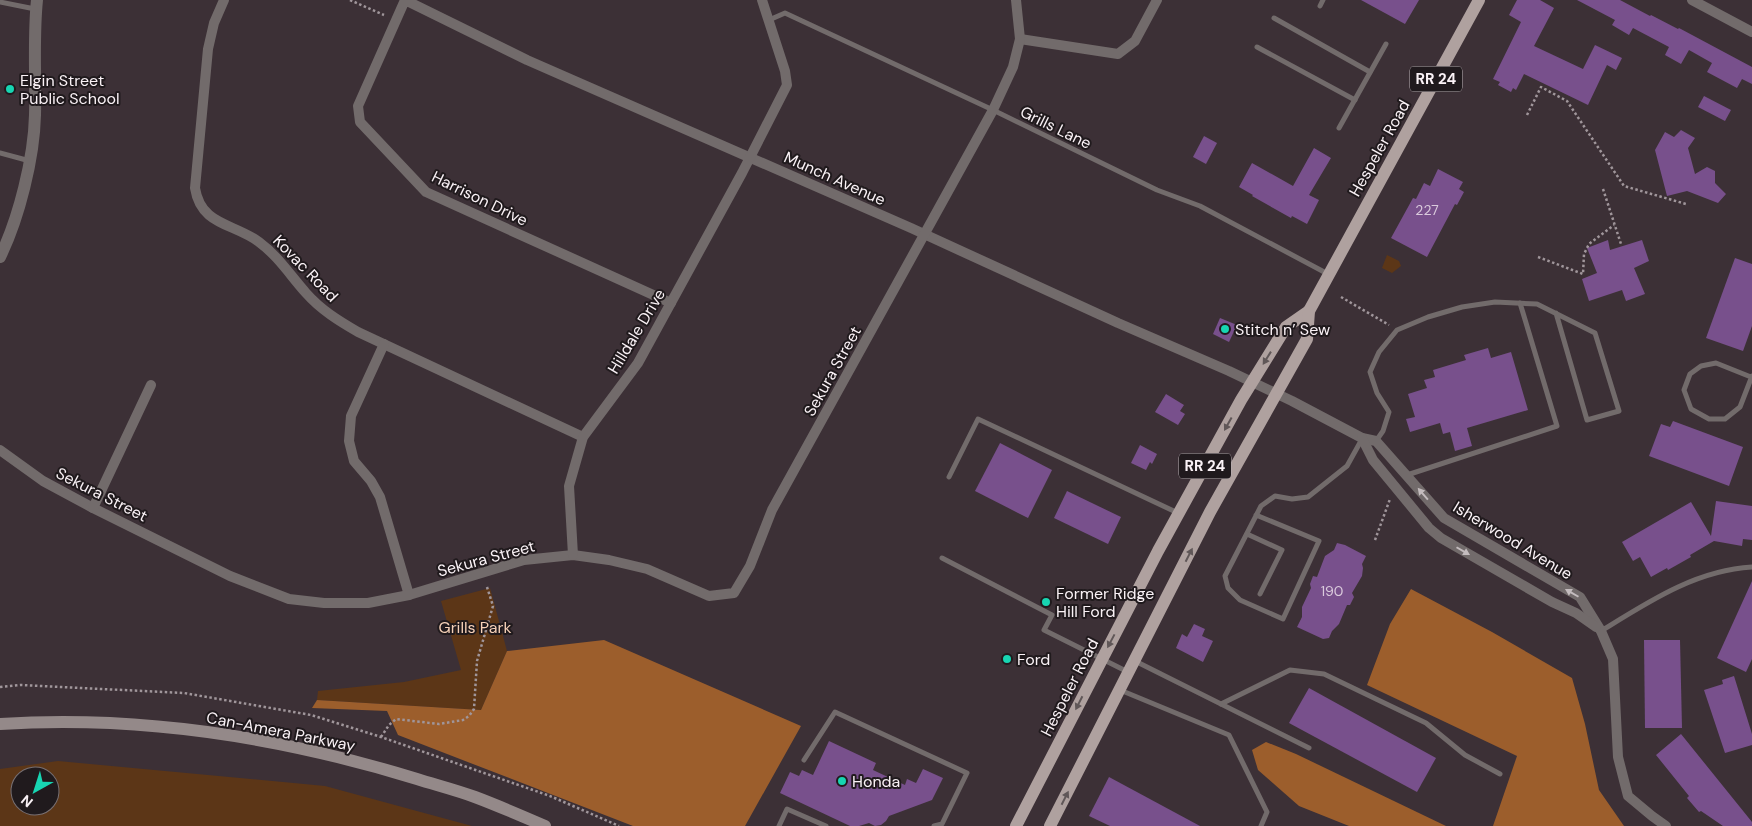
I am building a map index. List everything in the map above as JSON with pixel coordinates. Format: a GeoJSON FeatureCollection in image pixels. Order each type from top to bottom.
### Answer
{"type":"FeatureCollection","features":[{"type":"Feature","properties":{"kind":"main road","name":"Hespeler Road"},"geometry":{"type":"LineString","coordinates":[[1050,826],[1210,512],[1307,339],[1309,311],[1478,0]]}},
{"type":"Feature","properties":{"kind":"main road","name":"Hespeler Road"},"geometry":{"type":"LineString","coordinates":[[1016,826],[1178,513],[1252,382],[1286,327],[1309,311]]}},
{"type":"Feature","properties":{"kind":"main road","name":"Can-Amera Parkway"},"geometry":{"type":"LineString","coordinates":[[0,724],[86,722],[141,726],[283,745],[377,767],[474,797],[545,826]]}},
{"type":"Feature","properties":{"kind":"street","name":"Kovac Road"},"geometry":{"type":"LineString","coordinates":[[224,0],[214,23],[208,50],[196,188],[197,200],[204,211],[213,218],[258,240],[276,256],[306,293],[334,318],[384,344],[583,437]]}},
{"type":"Feature","properties":{"kind":"street","name":"Munch Avenue"},"geometry":{"type":"LineString","coordinates":[[405,0],[527,60],[924,234],[1252,382]]}},
{"type":"Feature","properties":{"kind":"street","name":"Harrison Drive"},"geometry":{"type":"LineString","coordinates":[[405,0],[358,106],[360,122],[426,192],[671,303]]}},
{"type":"Feature","properties":{"kind":"street","name":"Hilldale Drive"},"geometry":{"type":"LineString","coordinates":[[573,555],[569,486],[583,437],[638,363],[787,85],[785,71],[762,0]]}},
{"type":"Feature","properties":{"kind":"street","name":"Sekura Street"},"geometry":{"type":"LineString","coordinates":[[0,450],[43,480],[93,508],[230,576],[289,598],[324,603],[368,603],[409,595],[524,560],[573,555],[609,560],[647,570],[709,596],[734,593],[750,566],[772,510],[993,110],[1013,67],[1020,39],[1016,0]]}},
{"type":"Feature","properties":{"kind":"street"},"geometry":{"type":"LineString","coordinates":[[1020,39],[1118,54],[1136,41],[1157,0]]}},
{"type":"Feature","properties":{"kind":"street"},"geometry":{"type":"LineString","coordinates":[[1692,0],[1752,32]]}},
{"type":"Feature","properties":{"kind":"street"},"geometry":{"type":"LineString","coordinates":[[0,257],[16,216],[30,161],[35,118],[36,4]]}},
{"type":"Feature","properties":{"kind":"street"},"geometry":{"type":"LineString","coordinates":[[384,344],[351,416],[349,441],[354,461],[371,481],[380,497],[409,595]]}},
{"type":"Feature","properties":{"kind":"street"},"geometry":{"type":"LineString","coordinates":[[1252,382],[1362,438],[1376,441]]}},
{"type":"Feature","properties":{"kind":"street"},"geometry":{"type":"LineString","coordinates":[[93,508],[151,385]]}},
{"type":"Feature","properties":{"kind":"street","name":"Isherwood Avenue"},"geometry":{"type":"LineString","coordinates":[[1362,438],[1373,460],[1429,528],[1441,538],[1552,602],[1576,613],[1601,631]]}},
{"type":"Feature","properties":{"kind":"street","name":"Isherwood Avenue"},"geometry":{"type":"LineString","coordinates":[[1376,441],[1444,518],[1580,597],[1601,631],[1613,660],[1618,757],[1628,796],[1666,826]]}},
{"type":"Feature","properties":{"kind":"lane"},"geometry":{"type":"LineString","coordinates":[[1320,6],[1323,0]]}},
{"type":"Feature","properties":{"kind":"lane"},"geometry":{"type":"LineString","coordinates":[[0,2],[36,4]]}},
{"type":"Feature","properties":{"kind":"lane","name":"Grills Lane"},"geometry":{"type":"LineString","coordinates":[[769,20],[785,13],[993,110],[1157,190],[1200,206],[1329,274]]}},
{"type":"Feature","properties":{"kind":"lane"},"geometry":{"type":"LineString","coordinates":[[1274,18],[1370,72]]}},
{"type":"Feature","properties":{"kind":"lane"},"geometry":{"type":"LineString","coordinates":[[1339,128],[1386,44]]}},
{"type":"Feature","properties":{"kind":"lane"},"geometry":{"type":"LineString","coordinates":[[1257,47],[1355,100]]}},
{"type":"Feature","properties":{"kind":"lane"},"geometry":{"type":"LineString","coordinates":[[0,153],[30,161]]}},
{"type":"Feature","properties":{"kind":"lane"},"geometry":{"type":"LineString","coordinates":[[1376,441],[1383,431],[1388,412],[1376,393],[1370,372],[1380,352],[1397,330],[1428,317],[1462,307],[1495,302],[1537,304],[1556,313],[1595,333],[1619,411],[1587,420],[1556,313]]}},
{"type":"Feature","properties":{"kind":"lane"},"geometry":{"type":"LineString","coordinates":[[1407,475],[1557,426],[1520,304]]}},
{"type":"Feature","properties":{"kind":"lane"},"geometry":{"type":"LineString","coordinates":[[1716,363],[1752,377],[1740,406],[1725,419],[1709,419],[1691,409],[1684,390],[1690,374],[1701,366],[1716,363]]}},
{"type":"Feature","properties":{"kind":"lane"},"geometry":{"type":"LineString","coordinates":[[949,477],[978,419],[1178,513]]}},
{"type":"Feature","properties":{"kind":"lane"},"geometry":{"type":"LineString","coordinates":[[1256,514],[1319,541],[1283,619],[1240,600],[1228,588],[1225,576],[1256,514],[1261,506],[1275,496],[1292,499],[1308,497],[1347,466],[1362,438]]}},
{"type":"Feature","properties":{"kind":"lane"},"geometry":{"type":"LineString","coordinates":[[1247,534],[1282,550],[1260,594]]}},
{"type":"Feature","properties":{"kind":"lane"},"geometry":{"type":"LineString","coordinates":[[942,558],[1052,615],[1044,630],[1128,672]]}},
{"type":"Feature","properties":{"kind":"lane"},"geometry":{"type":"LineString","coordinates":[[1601,631],[1648,603],[1696,578],[1730,568],[1752,567]]}},
{"type":"Feature","properties":{"kind":"lane"},"geometry":{"type":"LineString","coordinates":[[1135,661],[1309,748]]}},
{"type":"Feature","properties":{"kind":"lane"},"geometry":{"type":"LineString","coordinates":[[1221,704],[1290,670],[1324,674],[1426,722],[1465,754],[1500,774]]}},
{"type":"Feature","properties":{"kind":"lane"},"geometry":{"type":"LineString","coordinates":[[1120,690],[1229,735],[1267,812],[1262,826]]}},
{"type":"Feature","properties":{"kind":"lane"},"geometry":{"type":"LineString","coordinates":[[804,760],[835,712],[967,773],[944,825],[934,826]]}},
{"type":"Feature","properties":{"kind":"lane"},"geometry":{"type":"LineString","coordinates":[[779,826],[787,809],[826,826]]}},
{"type":"Feature","properties":{"kind":"path"},"geometry":{"type":"LineString","coordinates":[[350,0],[382,14],[382,10]]}},
{"type":"Feature","properties":{"kind":"path"},"geometry":{"type":"LineString","coordinates":[[1527,115],[1541,87],[1567,101],[1624,186],[1686,204]]}},
{"type":"Feature","properties":{"kind":"path"},"geometry":{"type":"LineString","coordinates":[[1603,189],[1621,244]]}},
{"type":"Feature","properties":{"kind":"path"},"geometry":{"type":"LineString","coordinates":[[1538,257],[1584,274],[1584,254],[1589,244],[1614,225]]}},
{"type":"Feature","properties":{"kind":"path"},"geometry":{"type":"LineString","coordinates":[[1342,296],[1397,330]]}},
{"type":"Feature","properties":{"kind":"path"},"geometry":{"type":"LineString","coordinates":[[1375,540],[1390,497]]}},
{"type":"Feature","properties":{"kind":"path"},"geometry":{"type":"LineString","coordinates":[[380,737],[396,719],[439,724],[463,720],[470,716],[474,708],[477,661],[493,606],[487,587]]}},
{"type":"Feature","properties":{"kind":"path"},"geometry":{"type":"LineString","coordinates":[[0,687],[20,685],[184,693],[311,715],[550,796],[619,826]]}},
{"type":"Feature","properties":{"kind":"green space"},"geometry":{"type":"Polygon","coordinates":[[[1387,255],[1399,261],[1401,266],[1392,273],[1382,268],[1387,255]]]}},
{"type":"Feature","properties":{"kind":"green space","name":"Grills Park"},"geometry":{"type":"Polygon","coordinates":[[[490,588],[507,651],[481,710],[317,700],[318,691],[404,682],[461,670],[441,601],[490,588]]]}},
{"type":"Feature","properties":{"kind":"green space"},"geometry":{"type":"Polygon","coordinates":[[[58,761],[325,786],[472,826],[0,826],[0,769],[10,768],[10,816],[60,816],[60,766],[22,766],[58,761]]]}},
{"type":"Feature","properties":{"kind":"shaded area"},"geometry":{"type":"Polygon","coordinates":[[[1411,589],[1492,632],[1572,678],[1585,724],[1599,790],[1624,826],[1493,826],[1517,756],[1367,685],[1390,624],[1411,589]]]}},
{"type":"Feature","properties":{"kind":"shaded area"},"geometry":{"type":"Polygon","coordinates":[[[604,640],[801,726],[745,826],[633,826],[398,735],[387,711],[312,708],[317,700],[481,710],[507,651],[604,640]]]}},
{"type":"Feature","properties":{"kind":"shaded area"},"geometry":{"type":"Polygon","coordinates":[[[1266,742],[1296,754],[1446,826],[1349,826],[1299,806],[1258,770],[1252,750],[1266,742]]]}},
{"type":"Feature","properties":{"kind":"building"},"geometry":{"type":"Polygon","coordinates":[[[1361,0],[1419,0],[1405,24],[1361,0]]]}},
{"type":"Feature","properties":{"kind":"building"},"geometry":{"type":"Polygon","coordinates":[[[1517,0],[1540,0],[1554,8],[1534,46],[1583,69],[1595,45],[1622,58],[1616,70],[1607,65],[1588,105],[1524,74],[1516,90],[1513,88],[1511,92],[1498,85],[1500,82],[1493,79],[1521,22],[1509,15],[1517,0]]]}},
{"type":"Feature","properties":{"kind":"building"},"geometry":{"type":"Polygon","coordinates":[[[1577,0],[1620,0],[1650,16],[1679,28],[1752,67],[1752,84],[1742,79],[1737,88],[1707,72],[1712,63],[1689,50],[1681,64],[1665,55],[1669,47],[1633,28],[1629,35],[1612,25],[1615,20],[1577,0]]]}},
{"type":"Feature","properties":{"kind":"building"},"geometry":{"type":"Polygon","coordinates":[[[1704,96],[1731,110],[1725,121],[1698,107],[1704,96]]]}},
{"type":"Feature","properties":{"kind":"building"},"geometry":{"type":"Polygon","coordinates":[[[1681,130],[1695,138],[1688,148],[1695,174],[1707,167],[1715,171],[1715,183],[1726,194],[1718,203],[1687,191],[1667,196],[1655,150],[1665,132],[1674,137],[1681,130]]]}},
{"type":"Feature","properties":{"kind":"building"},"geometry":{"type":"Polygon","coordinates":[[[1204,136],[1217,143],[1206,164],[1193,157],[1204,136]]]}},
{"type":"Feature","properties":{"kind":"building"},"geometry":{"type":"Polygon","coordinates":[[[1314,148],[1331,158],[1309,195],[1319,200],[1307,224],[1292,216],[1291,218],[1239,187],[1252,163],[1293,186],[1314,148]]]}},
{"type":"Feature","properties":{"kind":"building"},"geometry":{"type":"Polygon","coordinates":[[[1438,169],[1463,182],[1459,189],[1464,192],[1457,205],[1455,204],[1427,257],[1391,238],[1413,198],[1416,199],[1424,183],[1430,186],[1438,169]]]}},
{"type":"Feature","properties":{"kind":"building"},"geometry":{"type":"Polygon","coordinates":[[[1608,240],[1610,250],[1642,240],[1649,261],[1634,268],[1645,294],[1626,301],[1622,290],[1589,301],[1582,279],[1597,273],[1587,248],[1608,240]]]}},
{"type":"Feature","properties":{"kind":"building"},"geometry":{"type":"Polygon","coordinates":[[[1735,258],[1752,264],[1752,326],[1743,351],[1706,338],[1735,258]]]}},
{"type":"Feature","properties":{"kind":"building","name":"Stitch n’ Sew"},"geometry":{"type":"Polygon","coordinates":[[[1220,318],[1237,325],[1229,342],[1213,334],[1220,318]]]}},
{"type":"Feature","properties":{"kind":"building"},"geometry":{"type":"Polygon","coordinates":[[[1488,348],[1491,358],[1511,352],[1528,410],[1467,428],[1472,446],[1455,451],[1450,432],[1443,434],[1440,423],[1410,432],[1406,419],[1415,417],[1408,394],[1427,388],[1424,380],[1435,377],[1433,370],[1466,360],[1464,355],[1488,348]]]}},
{"type":"Feature","properties":{"kind":"building"},"geometry":{"type":"Polygon","coordinates":[[[1166,394],[1184,405],[1180,411],[1185,414],[1178,425],[1155,412],[1166,394]]]}},
{"type":"Feature","properties":{"kind":"building"},"geometry":{"type":"Polygon","coordinates":[[[1673,421],[1743,447],[1729,486],[1649,456],[1661,424],[1670,427],[1673,421]]]}},
{"type":"Feature","properties":{"kind":"building"},"geometry":{"type":"Polygon","coordinates":[[[1000,443],[1052,470],[1028,518],[975,491],[1000,443]]]}},
{"type":"Feature","properties":{"kind":"building"},"geometry":{"type":"Polygon","coordinates":[[[1140,445],[1157,454],[1152,464],[1150,462],[1146,470],[1131,463],[1140,445]]]}},
{"type":"Feature","properties":{"kind":"building"},"geometry":{"type":"Polygon","coordinates":[[[1067,491],[1121,517],[1108,544],[1054,518],[1067,491]]]}},
{"type":"Feature","properties":{"kind":"building"},"geometry":{"type":"Polygon","coordinates":[[[1716,501],[1752,506],[1752,540],[1743,539],[1742,546],[1714,541],[1690,555],[1691,557],[1651,577],[1640,557],[1633,561],[1622,542],[1691,502],[1711,536],[1716,501]]]}},
{"type":"Feature","properties":{"kind":"building"},"geometry":{"type":"Polygon","coordinates":[[[1337,543],[1366,556],[1362,564],[1362,576],[1352,593],[1354,597],[1350,605],[1347,605],[1339,624],[1332,631],[1329,638],[1323,639],[1297,627],[1302,617],[1302,607],[1311,588],[1310,584],[1313,576],[1317,577],[1325,556],[1334,550],[1337,543]]]}},
{"type":"Feature","properties":{"kind":"building"},"geometry":{"type":"Polygon","coordinates":[[[1752,581],[1752,659],[1746,672],[1717,658],[1752,581]]]}},
{"type":"Feature","properties":{"kind":"building"},"geometry":{"type":"Polygon","coordinates":[[[1194,624],[1205,629],[1202,636],[1213,641],[1203,662],[1176,648],[1182,634],[1187,637],[1194,624]]]}},
{"type":"Feature","properties":{"kind":"building"},"geometry":{"type":"Polygon","coordinates":[[[1644,640],[1680,640],[1682,728],[1645,728],[1644,640]]]}},
{"type":"Feature","properties":{"kind":"building"},"geometry":{"type":"Polygon","coordinates":[[[1734,676],[1752,734],[1752,745],[1725,753],[1704,690],[1723,684],[1722,680],[1734,676]]]}},
{"type":"Feature","properties":{"kind":"building"},"geometry":{"type":"Polygon","coordinates":[[[1309,688],[1436,758],[1417,792],[1289,723],[1309,688]]]}},
{"type":"Feature","properties":{"kind":"building"},"geometry":{"type":"Polygon","coordinates":[[[1681,734],[1752,822],[1752,826],[1723,826],[1701,811],[1699,812],[1687,798],[1689,796],[1656,755],[1681,734]]]}},
{"type":"Feature","properties":{"kind":"building","name":"Honda"},"geometry":{"type":"Polygon","coordinates":[[[829,741],[876,763],[873,770],[905,785],[907,779],[916,783],[923,769],[943,778],[932,800],[889,816],[881,825],[875,826],[869,823],[850,826],[780,793],[790,772],[799,776],[802,770],[813,775],[829,741]]]}},
{"type":"Feature","properties":{"kind":"building"},"geometry":{"type":"Polygon","coordinates":[[[1109,777],[1200,826],[1110,826],[1089,816],[1109,777]]]}},
{"type":"Feature","properties":{"kind":"place","name":"Elgin Street Public School"},"geometry":{"type":"Point","coordinates":[10,89]}},
{"type":"Feature","properties":{"kind":"place","name":"Stitch n’ Sew"},"geometry":{"type":"Point","coordinates":[1225,329]}},
{"type":"Feature","properties":{"kind":"place","name":"Former Ridge Hill Ford"},"geometry":{"type":"Point","coordinates":[1046,602]}},
{"type":"Feature","properties":{"kind":"place","name":"Ford"},"geometry":{"type":"Point","coordinates":[1007,659]}},
{"type":"Feature","properties":{"kind":"place","name":"Honda"},"geometry":{"type":"Point","coordinates":[842,781]}}]}
